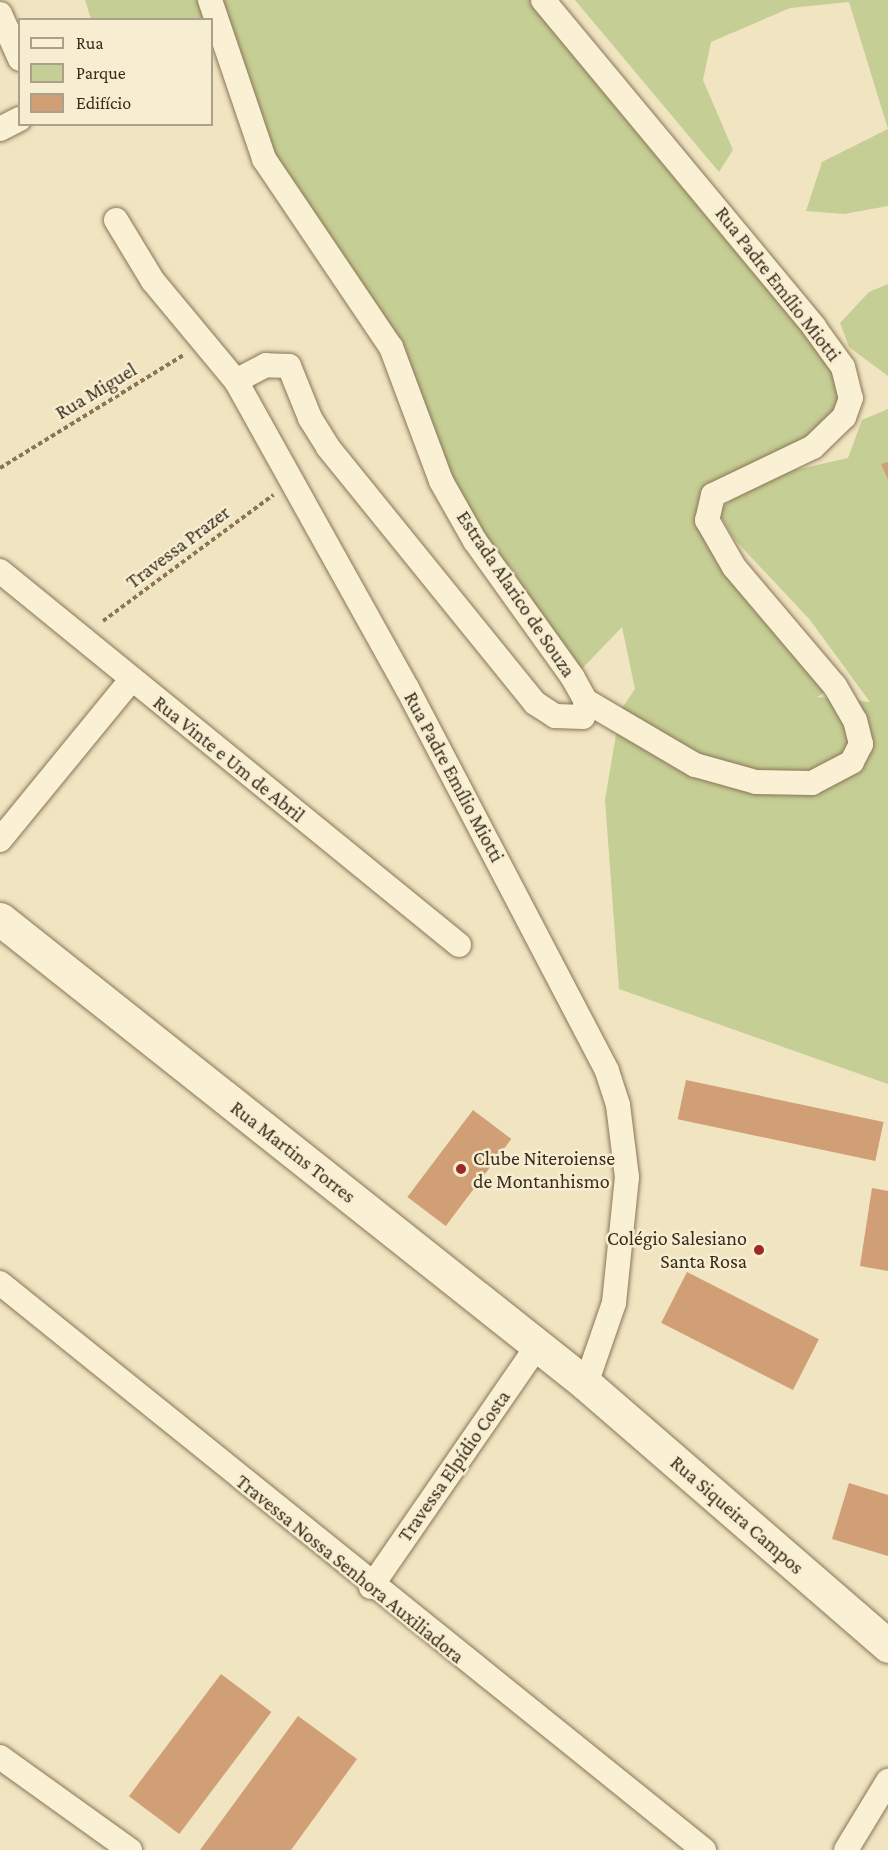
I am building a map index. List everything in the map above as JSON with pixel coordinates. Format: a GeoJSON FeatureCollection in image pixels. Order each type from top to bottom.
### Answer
{"type":"FeatureCollection","features":[{"type":"Feature","properties":{"kind":"street","name":"Estrada Alarico de Souza"},"geometry":{"type":"LineString","coordinates":[[210,0],[264,159],[364,300],[391,347],[441,481],[475,541],[586,701]]}},
{"type":"Feature","properties":{"kind":"street","name":"Rua Padre Emílio Miotti"},"geometry":{"type":"LineString","coordinates":[[543,0],[814,327],[849,381],[851,398],[832,430],[813,447],[727,486],[708,507],[714,539],[734,567],[835,686],[855,720],[861,744],[837,774],[812,783],[756,782],[695,765],[586,701]]}},
{"type":"Feature","properties":{"kind":"street"},"geometry":{"type":"LineString","coordinates":[[0,14],[18,54]]}},
{"type":"Feature","properties":{"kind":"street"},"geometry":{"type":"LineString","coordinates":[[0,129],[18,119]]}},
{"type":"Feature","properties":{"kind":"street","name":"Rua Padre Emílio Miotti"},"geometry":{"type":"LineString","coordinates":[[116,220],[153,281],[208,340],[236,381],[529,916],[607,1071],[618,1105],[627,1177],[614,1303],[586,1384]]}},
{"type":"Feature","properties":{"kind":"street"},"geometry":{"type":"LineString","coordinates":[[236,381],[272,363],[289,366],[310,418],[328,447],[535,704],[570,719],[583,717],[586,701]]}},
{"type":"Feature","properties":{"kind":"street","name":"Rua Vinte e Um de Abril"},"geometry":{"type":"LineString","coordinates":[[0,571],[83,636],[130,680],[459,945]]}},
{"type":"Feature","properties":{"kind":"street"},"geometry":{"type":"LineString","coordinates":[[0,840],[130,680]]}},
{"type":"Feature","properties":{"kind":"street","name":"Rua Martins Torres"},"geometry":{"type":"LineString","coordinates":[[0,919],[586,1384]]}},
{"type":"Feature","properties":{"kind":"street","name":"Travessa Nossa Senhora Auxiliadora"},"geometry":{"type":"LineString","coordinates":[[0,1283],[371,1587],[704,1850]]}},
{"type":"Feature","properties":{"kind":"street","name":"Travessa Elpídio Costa"},"geometry":{"type":"LineString","coordinates":[[371,1587],[537,1346]]}},
{"type":"Feature","properties":{"kind":"street","name":"Rua Siqueira Campos"},"geometry":{"type":"LineString","coordinates":[[586,1384],[888,1646]]}},
{"type":"Feature","properties":{"kind":"street"},"geometry":{"type":"LineString","coordinates":[[0,1757],[130,1850]]}},
{"type":"Feature","properties":{"kind":"street"},"geometry":{"type":"LineString","coordinates":[[846,1850],[888,1781]]}},
{"type":"Feature","properties":{"kind":"path","name":"Rua Miguel"},"geometry":{"type":"LineString","coordinates":[[0,468],[208,340]]}},
{"type":"Feature","properties":{"kind":"path","name":"Travessa Prazer"},"geometry":{"type":"LineString","coordinates":[[83,636],[292,481]]}},
{"type":"Feature","properties":{"kind":"green space"},"geometry":{"type":"Polygon","coordinates":[[[85,0],[543,0],[843,367],[844,417],[727,486],[707,520],[835,686],[817,697],[870,702],[810,620],[735,540],[718,512],[755,479],[848,458],[862,420],[888,409],[888,1084],[619,989],[605,800],[620,711],[635,689],[622,627],[573,678],[525,615],[406,390],[302,220],[214,13],[204,18],[91,18],[85,0]]]}},
{"type":"Feature","properties":{"kind":"green space"},"geometry":{"type":"Polygon","coordinates":[[[575,0],[888,0],[888,129],[849,2],[790,8],[711,42],[703,80],[733,150],[719,172],[575,0]]]}},
{"type":"Feature","properties":{"kind":"green space"},"geometry":{"type":"Polygon","coordinates":[[[888,129],[888,206],[844,214],[806,211],[822,162],[888,129]]]}},
{"type":"Feature","properties":{"kind":"green space"},"geometry":{"type":"Polygon","coordinates":[[[888,284],[888,376],[849,347],[840,323],[869,292],[888,284]]]}},
{"type":"Feature","properties":{"kind":"building"},"geometry":{"type":"Polygon","coordinates":[[[888,462],[888,480],[881,464],[888,462]]]}},
{"type":"Feature","properties":{"kind":"building"},"geometry":{"type":"Polygon","coordinates":[[[686,1080],[884,1122],[875,1161],[678,1119],[686,1080]]]}},
{"type":"Feature","properties":{"kind":"building","name":"Clube Niteroiense de Montanhismo"},"geometry":{"type":"Polygon","coordinates":[[[473,1110],[511,1139],[446,1226],[407,1197],[473,1110]]]}},
{"type":"Feature","properties":{"kind":"building"},"geometry":{"type":"Polygon","coordinates":[[[872,1188],[888,1191],[888,1271],[860,1266],[872,1188]]]}},
{"type":"Feature","properties":{"kind":"building"},"geometry":{"type":"Polygon","coordinates":[[[687,1272],[819,1339],[793,1390],[661,1323],[687,1272]]]}},
{"type":"Feature","properties":{"kind":"building"},"geometry":{"type":"Polygon","coordinates":[[[849,1483],[888,1495],[888,1556],[832,1539],[849,1483]]]}},
{"type":"Feature","properties":{"kind":"building"},"geometry":{"type":"Polygon","coordinates":[[[221,1674],[271,1712],[179,1834],[129,1796],[221,1674]]]}},
{"type":"Feature","properties":{"kind":"building"},"geometry":{"type":"Polygon","coordinates":[[[298,1716],[357,1759],[291,1850],[200,1850],[298,1716]]]}},
{"type":"Feature","properties":{"kind":"place","name":"Clube Niteroiense de Montanhismo"},"geometry":{"type":"Point","coordinates":[461,1169]}},
{"type":"Feature","properties":{"kind":"place","name":"Colégio Salesiano Santa Rosa"},"geometry":{"type":"Point","coordinates":[759,1250]}}]}
